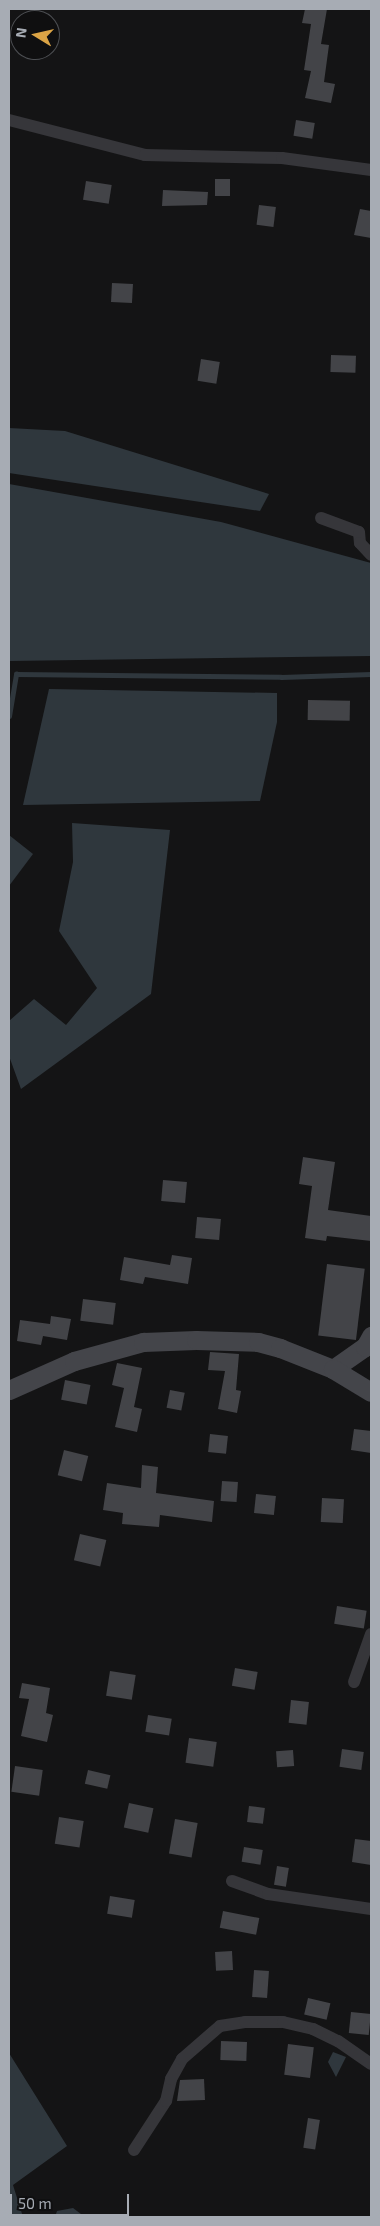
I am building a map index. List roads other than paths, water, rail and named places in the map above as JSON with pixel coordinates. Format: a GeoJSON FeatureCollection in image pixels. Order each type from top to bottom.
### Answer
{"type":"FeatureCollection","features":[{"type":"Feature","properties":{"kind":"main road"},"geometry":{"type":"LineString","coordinates":[[333,1368],[364,1347],[371,1336]]}},
{"type":"Feature","properties":{"kind":"main road"},"geometry":{"type":"LineString","coordinates":[[9,1390],[74,1362],[143,1342],[196,1340],[258,1342],[333,1368],[371,1392]]}},
{"type":"Feature","properties":{"kind":"street"},"geometry":{"type":"LineString","coordinates":[[9,120],[145,155],[282,158],[371,170]]}},
{"type":"Feature","properties":{"kind":"street"},"geometry":{"type":"LineString","coordinates":[[321,518],[359,532],[360,543],[371,554]]}},
{"type":"Feature","properties":{"kind":"street"},"geometry":{"type":"LineString","coordinates":[[354,1682],[371,1634]]}},
{"type":"Feature","properties":{"kind":"street"},"geometry":{"type":"LineString","coordinates":[[232,1880],[268,1894],[371,1909]]}},
{"type":"Feature","properties":{"kind":"street"},"geometry":{"type":"LineString","coordinates":[[134,2150],[166,2101],[171,2079],[182,2059],[200,2041],[220,2026],[283,2022],[313,2029],[338,2041],[371,2064]]}},
{"type":"Feature","properties":{"kind":"waterway"},"geometry":{"type":"LineString","coordinates":[[9,716],[16,674],[281,677],[371,674]]}}]}
